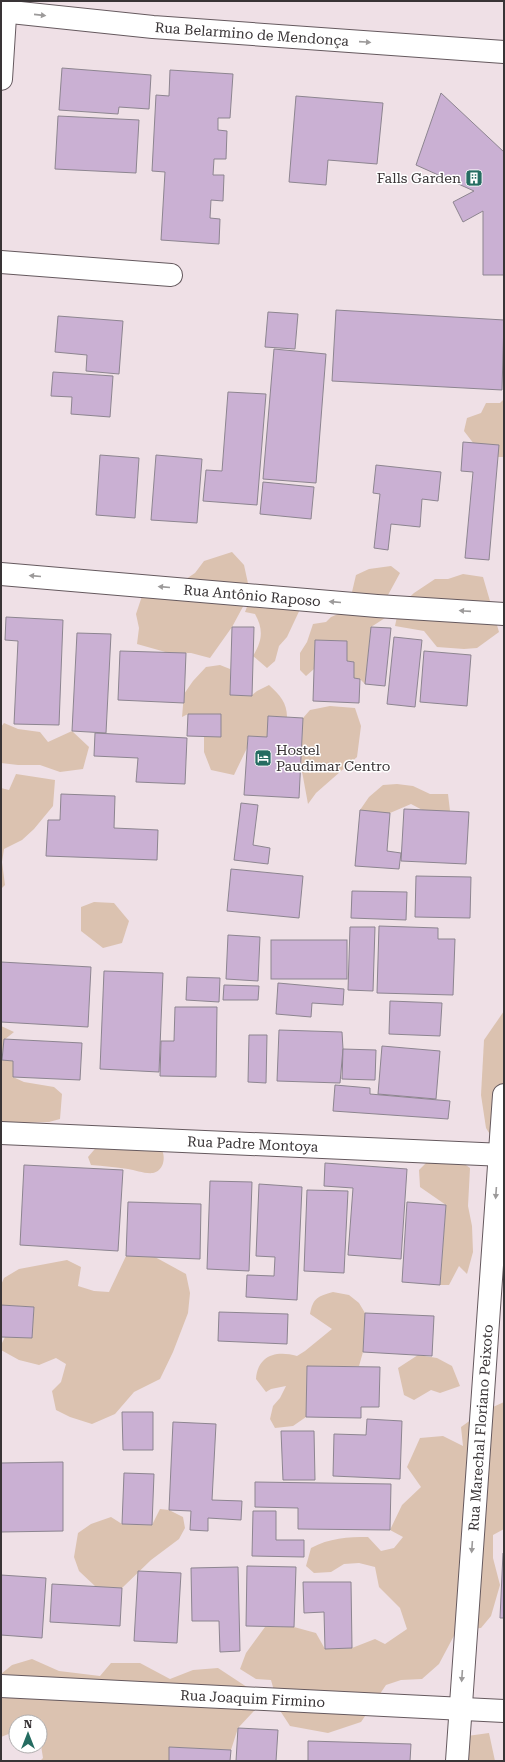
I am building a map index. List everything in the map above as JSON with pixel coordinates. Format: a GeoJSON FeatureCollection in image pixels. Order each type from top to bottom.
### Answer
{"type":"FeatureCollection","features":[{"type":"Feature","properties":{"kind":"street","name":"Rua Belarmino de Mendonça"},"geometry":{"type":"LineString","coordinates":[[4,8],[153,27],[504,52]]}},
{"type":"Feature","properties":{"kind":"street"},"geometry":{"type":"LineString","coordinates":[[1,79],[4,8]]}},
{"type":"Feature","properties":{"kind":"street"},"geometry":{"type":"LineString","coordinates":[[1,262],[171,275]]}},
{"type":"Feature","properties":{"kind":"street","name":"Rua Antônio Raposo"},"geometry":{"type":"LineString","coordinates":[[1,574],[377,606],[504,614]]}},
{"type":"Feature","properties":{"kind":"street","name":"Rua Marechal Floriano Peixoto"},"geometry":{"type":"LineString","coordinates":[[456,1761],[502,1155],[504,1095]]}},
{"type":"Feature","properties":{"kind":"street","name":"Rua Padre Montoya"},"geometry":{"type":"LineString","coordinates":[[1,1133],[502,1155]]}},
{"type":"Feature","properties":{"kind":"street","name":"Rua Joaquim Firmino"},"geometry":{"type":"LineString","coordinates":[[1,1686],[504,1711]]}},
{"type":"Feature","properties":{"kind":"shaded area"},"geometry":{"type":"Polygon","coordinates":[[[504,399],[504,457],[484,457],[464,431],[467,418],[481,413],[486,403],[500,403],[504,399]]]}},
{"type":"Feature","properties":{"kind":"shaded area"},"geometry":{"type":"Polygon","coordinates":[[[232,552],[244,565],[249,588],[246,601],[232,627],[210,658],[191,653],[169,653],[137,644],[139,628],[136,614],[144,590],[177,585],[195,573],[204,561],[232,552]]]}},
{"type":"Feature","properties":{"kind":"shaded area"},"geometry":{"type":"Polygon","coordinates":[[[391,566],[400,573],[382,606],[385,618],[371,627],[365,684],[360,679],[354,678],[354,662],[347,661],[347,641],[315,640],[314,669],[306,676],[300,670],[300,653],[307,642],[313,624],[326,622],[331,617],[343,612],[352,592],[356,575],[369,569],[391,566]]]}},
{"type":"Feature","properties":{"kind":"shaded area"},"geometry":{"type":"Polygon","coordinates":[[[463,574],[483,577],[499,632],[477,648],[464,649],[437,647],[424,631],[395,626],[399,607],[414,593],[435,579],[448,579],[463,574]]]}},
{"type":"Feature","properties":{"kind":"shaded area"},"geometry":{"type":"Polygon","coordinates":[[[262,584],[273,586],[302,605],[287,637],[279,646],[275,661],[267,668],[253,656],[260,640],[260,625],[255,614],[245,612],[253,591],[262,584]]]}},
{"type":"Feature","properties":{"kind":"shaded area"},"geometry":{"type":"Polygon","coordinates":[[[220,665],[230,669],[230,695],[251,696],[269,685],[284,703],[287,712],[287,717],[268,716],[267,737],[248,736],[247,748],[234,775],[211,770],[204,752],[204,736],[221,737],[221,714],[188,714],[182,717],[184,694],[193,681],[206,667],[220,665]]]}},
{"type":"Feature","properties":{"kind":"shaded area"},"geometry":{"type":"Polygon","coordinates":[[[330,706],[355,708],[361,726],[357,757],[316,793],[308,804],[301,766],[303,718],[310,710],[330,706]]]}},
{"type":"Feature","properties":{"kind":"shaded area"},"geometry":{"type":"Polygon","coordinates":[[[4,723],[18,729],[40,732],[48,742],[72,731],[89,747],[83,769],[60,772],[40,765],[1,763],[1,727],[4,723]]]}},
{"type":"Feature","properties":{"kind":"shaded area"},"geometry":{"type":"Polygon","coordinates":[[[16,774],[55,780],[53,806],[34,829],[22,840],[4,849],[2,862],[5,885],[1,889],[1,788],[9,790],[16,774]]]}},
{"type":"Feature","properties":{"kind":"shaded area"},"geometry":{"type":"Polygon","coordinates":[[[397,784],[413,786],[430,794],[448,794],[450,811],[432,815],[411,804],[382,818],[360,810],[369,797],[383,785],[397,784]]]}},
{"type":"Feature","properties":{"kind":"shaded area"},"geometry":{"type":"Polygon","coordinates":[[[94,902],[114,903],[129,921],[122,943],[103,948],[81,931],[81,907],[94,902]]]}},
{"type":"Feature","properties":{"kind":"shaded area"},"geometry":{"type":"Polygon","coordinates":[[[504,1011],[504,1152],[496,1144],[486,1128],[481,1095],[484,1040],[504,1011]]]}},
{"type":"Feature","properties":{"kind":"shaded area"},"geometry":{"type":"Polygon","coordinates":[[[1,1026],[14,1032],[4,1040],[2,1059],[13,1061],[13,1077],[24,1082],[54,1087],[62,1094],[60,1119],[49,1122],[23,1123],[1,1128],[1,1026]]]}},
{"type":"Feature","properties":{"kind":"shaded area"},"geometry":{"type":"Polygon","coordinates":[[[100,1143],[162,1150],[164,1161],[159,1170],[153,1173],[91,1165],[88,1157],[100,1143]]]}},
{"type":"Feature","properties":{"kind":"shaded area"},"geometry":{"type":"Polygon","coordinates":[[[448,1152],[470,1168],[468,1206],[472,1226],[473,1252],[467,1274],[459,1266],[449,1285],[440,1285],[446,1205],[420,1187],[419,1170],[430,1159],[448,1152]]]}},
{"type":"Feature","properties":{"kind":"shaded area"},"geometry":{"type":"Polygon","coordinates":[[[126,1256],[155,1257],[186,1274],[190,1293],[188,1313],[173,1352],[160,1379],[134,1392],[115,1414],[92,1424],[70,1417],[56,1410],[52,1391],[61,1382],[66,1364],[56,1358],[39,1365],[19,1360],[1,1350],[1,1345],[5,1337],[32,1338],[34,1307],[1,1305],[1,1285],[4,1278],[19,1269],[67,1260],[81,1267],[78,1286],[94,1291],[109,1292],[126,1256]]]}},
{"type":"Feature","properties":{"kind":"shaded area"},"geometry":{"type":"Polygon","coordinates":[[[333,1292],[349,1295],[359,1303],[365,1313],[363,1352],[359,1366],[307,1366],[306,1417],[293,1426],[275,1428],[270,1419],[273,1406],[280,1398],[286,1386],[271,1389],[266,1392],[256,1379],[257,1371],[264,1360],[269,1357],[282,1354],[297,1356],[332,1329],[310,1314],[313,1304],[317,1298],[333,1292]]]}},
{"type":"Feature","properties":{"kind":"shaded area"},"geometry":{"type":"Polygon","coordinates":[[[418,1355],[437,1358],[452,1366],[460,1386],[440,1393],[431,1390],[414,1400],[404,1395],[398,1368],[418,1355]]]}},
{"type":"Feature","properties":{"kind":"shaded area"},"geometry":{"type":"Polygon","coordinates":[[[504,1402],[504,1529],[493,1535],[493,1558],[500,1585],[491,1616],[481,1628],[457,1630],[439,1664],[422,1679],[401,1680],[386,1685],[361,1722],[328,1733],[290,1726],[279,1709],[271,1680],[256,1679],[240,1669],[246,1653],[265,1627],[294,1627],[316,1633],[325,1649],[352,1648],[375,1639],[385,1644],[407,1629],[400,1608],[379,1587],[375,1567],[359,1563],[344,1564],[331,1572],[314,1573],[306,1566],[311,1548],[325,1542],[339,1539],[368,1537],[381,1551],[394,1548],[403,1537],[390,1530],[402,1505],[421,1487],[407,1467],[420,1438],[443,1436],[463,1446],[461,1427],[482,1412],[504,1402]]]}},
{"type":"Feature","properties":{"kind":"shaded area"},"geometry":{"type":"Polygon","coordinates":[[[160,1509],[169,1510],[183,1517],[185,1528],[179,1539],[151,1560],[122,1588],[96,1587],[79,1571],[74,1557],[78,1533],[91,1524],[111,1517],[122,1524],[152,1525],[160,1509]]]}},
{"type":"Feature","properties":{"kind":"shaded area"},"geometry":{"type":"Polygon","coordinates":[[[32,1659],[59,1671],[100,1676],[111,1663],[140,1663],[170,1679],[193,1670],[218,1668],[265,1699],[238,1728],[231,1750],[170,1747],[169,1761],[40,1761],[43,1758],[42,1754],[48,1754],[48,1714],[8,1714],[8,1734],[1,1737],[1,1674],[12,1665],[32,1659]]]}},
{"type":"Feature","properties":{"kind":"shaded area"},"geometry":{"type":"Polygon","coordinates":[[[489,1733],[495,1761],[458,1761],[460,1737],[489,1733]]]}},
{"type":"Feature","properties":{"kind":"building"},"geometry":{"type":"Polygon","coordinates":[[[62,68],[151,75],[149,109],[119,107],[118,114],[59,110],[62,68]]]}},
{"type":"Feature","properties":{"kind":"building"},"geometry":{"type":"Polygon","coordinates":[[[170,70],[233,74],[230,118],[218,118],[218,130],[227,131],[226,159],[214,159],[213,175],[224,175],[223,201],[211,200],[210,218],[220,219],[219,244],[161,240],[165,172],[152,171],[156,95],[169,96],[170,70]]]}},
{"type":"Feature","properties":{"kind":"building","name":"Falls Garden"},"geometry":{"type":"Polygon","coordinates":[[[441,93],[504,152],[504,275],[483,275],[483,211],[463,222],[453,202],[474,191],[416,165],[441,93]]]}},
{"type":"Feature","properties":{"kind":"building"},"geometry":{"type":"Polygon","coordinates":[[[296,96],[383,103],[377,164],[328,160],[326,185],[289,182],[296,96]]]}},
{"type":"Feature","properties":{"kind":"building"},"geometry":{"type":"Polygon","coordinates":[[[58,116],[139,120],[136,173],[55,169],[58,116]]]}},
{"type":"Feature","properties":{"kind":"building"},"geometry":{"type":"Polygon","coordinates":[[[336,310],[504,320],[502,390],[332,381],[336,310]]]}},
{"type":"Feature","properties":{"kind":"building"},"geometry":{"type":"Polygon","coordinates":[[[268,312],[298,314],[295,349],[265,347],[268,312]]]}},
{"type":"Feature","properties":{"kind":"building"},"geometry":{"type":"Polygon","coordinates":[[[58,316],[123,321],[119,374],[86,371],[87,355],[55,352],[58,316]]]}},
{"type":"Feature","properties":{"kind":"building"},"geometry":{"type":"Polygon","coordinates":[[[274,349],[326,354],[316,483],[263,479],[274,349]]]}},
{"type":"Feature","properties":{"kind":"building"},"geometry":{"type":"Polygon","coordinates":[[[53,372],[113,376],[110,417],[71,414],[72,397],[51,396],[53,372]]]}},
{"type":"Feature","properties":{"kind":"building"},"geometry":{"type":"Polygon","coordinates":[[[228,392],[266,394],[257,505],[203,501],[206,470],[222,471],[228,392]]]}},
{"type":"Feature","properties":{"kind":"building"},"geometry":{"type":"Polygon","coordinates":[[[463,442],[499,445],[489,560],[465,558],[473,472],[461,471],[463,442]]]}},
{"type":"Feature","properties":{"kind":"building"},"geometry":{"type":"Polygon","coordinates":[[[100,455],[139,458],[135,518],[96,515],[100,455]]]}},
{"type":"Feature","properties":{"kind":"building"},"geometry":{"type":"Polygon","coordinates":[[[156,455],[202,459],[197,523],[151,520],[156,455]]]}},
{"type":"Feature","properties":{"kind":"building"},"geometry":{"type":"Polygon","coordinates":[[[376,465],[441,472],[438,501],[422,499],[420,527],[391,524],[388,550],[374,548],[380,494],[373,493],[376,465]]]}},
{"type":"Feature","properties":{"kind":"building"},"geometry":{"type":"Polygon","coordinates":[[[263,482],[314,487],[311,519],[260,514],[263,482]]]}},
{"type":"Feature","properties":{"kind":"building"},"geometry":{"type":"Polygon","coordinates":[[[6,617],[63,620],[59,725],[14,724],[18,641],[5,640],[6,617]]]}},
{"type":"Feature","properties":{"kind":"building"},"geometry":{"type":"Polygon","coordinates":[[[232,627],[254,627],[252,696],[230,695],[232,627]]]}},
{"type":"Feature","properties":{"kind":"building"},"geometry":{"type":"Polygon","coordinates":[[[371,627],[391,628],[385,686],[365,684],[371,627]]]}},
{"type":"Feature","properties":{"kind":"building"},"geometry":{"type":"Polygon","coordinates":[[[77,633],[111,634],[106,733],[72,731],[77,633]]]}},
{"type":"Feature","properties":{"kind":"building"},"geometry":{"type":"Polygon","coordinates":[[[394,637],[422,640],[415,707],[387,704],[394,637]]]}},
{"type":"Feature","properties":{"kind":"building"},"geometry":{"type":"Polygon","coordinates":[[[315,640],[347,641],[347,661],[354,662],[354,678],[360,679],[359,703],[313,701],[315,640]]]}},
{"type":"Feature","properties":{"kind":"building"},"geometry":{"type":"Polygon","coordinates":[[[120,651],[186,653],[184,703],[118,700],[120,651]]]}},
{"type":"Feature","properties":{"kind":"building"},"geometry":{"type":"Polygon","coordinates":[[[424,651],[471,655],[467,706],[420,702],[424,651]]]}},
{"type":"Feature","properties":{"kind":"building"},"geometry":{"type":"Polygon","coordinates":[[[188,714],[221,714],[221,737],[187,736],[188,714]]]}},
{"type":"Feature","properties":{"kind":"building"},"geometry":{"type":"Polygon","coordinates":[[[268,716],[303,718],[299,798],[244,795],[248,736],[267,737],[268,716]]]}},
{"type":"Feature","properties":{"kind":"building"},"geometry":{"type":"Polygon","coordinates":[[[95,733],[187,738],[185,784],[136,782],[138,758],[94,756],[95,733]]]}},
{"type":"Feature","properties":{"kind":"building"},"geometry":{"type":"Polygon","coordinates":[[[61,794],[115,796],[114,828],[158,830],[157,860],[46,856],[48,820],[60,820],[61,794]]]}},
{"type":"Feature","properties":{"kind":"building"},"geometry":{"type":"Polygon","coordinates":[[[241,803],[258,805],[253,845],[270,848],[268,864],[234,860],[241,803]]]}},
{"type":"Feature","properties":{"kind":"building"},"geometry":{"type":"Polygon","coordinates":[[[404,809],[469,812],[466,864],[401,861],[404,809]]]}},
{"type":"Feature","properties":{"kind":"building"},"geometry":{"type":"Polygon","coordinates":[[[360,810],[390,813],[387,851],[401,853],[399,869],[355,866],[360,810]]]}},
{"type":"Feature","properties":{"kind":"building"},"geometry":{"type":"Polygon","coordinates":[[[231,869],[303,876],[299,918],[227,911],[231,869]]]}},
{"type":"Feature","properties":{"kind":"building"},"geometry":{"type":"Polygon","coordinates":[[[416,876],[471,877],[470,918],[415,917],[416,876]]]}},
{"type":"Feature","properties":{"kind":"building"},"geometry":{"type":"Polygon","coordinates":[[[352,891],[407,892],[406,920],[351,918],[352,891]]]}},
{"type":"Feature","properties":{"kind":"building"},"geometry":{"type":"Polygon","coordinates":[[[379,926],[438,928],[438,939],[455,939],[453,995],[377,993],[379,926]]]}},
{"type":"Feature","properties":{"kind":"building"},"geometry":{"type":"Polygon","coordinates":[[[350,927],[375,927],[373,991],[348,990],[350,927]]]}},
{"type":"Feature","properties":{"kind":"building"},"geometry":{"type":"Polygon","coordinates":[[[228,935],[260,937],[258,981],[226,979],[228,935]]]}},
{"type":"Feature","properties":{"kind":"building"},"geometry":{"type":"Polygon","coordinates":[[[271,940],[347,940],[347,979],[271,979],[271,940]]]}},
{"type":"Feature","properties":{"kind":"building"},"geometry":{"type":"Polygon","coordinates":[[[1,962],[91,967],[88,1027],[1,1022],[1,962]]]}},
{"type":"Feature","properties":{"kind":"building"},"geometry":{"type":"Polygon","coordinates":[[[104,971],[163,973],[159,1072],[100,1069],[104,971]]]}},
{"type":"Feature","properties":{"kind":"building"},"geometry":{"type":"Polygon","coordinates":[[[187,977],[220,978],[219,1002],[186,1000],[187,977]]]}},
{"type":"Feature","properties":{"kind":"building"},"geometry":{"type":"Polygon","coordinates":[[[278,983],[344,989],[343,1005],[312,1003],[311,1017],[276,1014],[278,983]]]}},
{"type":"Feature","properties":{"kind":"building"},"geometry":{"type":"Polygon","coordinates":[[[224,985],[259,986],[258,1000],[223,1000],[224,985]]]}},
{"type":"Feature","properties":{"kind":"building"},"geometry":{"type":"Polygon","coordinates":[[[390,1001],[442,1003],[440,1036],[389,1034],[390,1001]]]}},
{"type":"Feature","properties":{"kind":"building"},"geometry":{"type":"Polygon","coordinates":[[[175,1007],[217,1007],[216,1077],[160,1076],[161,1041],[174,1041],[175,1007]]]}},
{"type":"Feature","properties":{"kind":"building"},"geometry":{"type":"Polygon","coordinates":[[[279,1030],[342,1032],[343,1049],[340,1083],[277,1081],[279,1030]]]}},
{"type":"Feature","properties":{"kind":"building"},"geometry":{"type":"Polygon","coordinates":[[[249,1035],[267,1035],[266,1083],[248,1082],[249,1035]]]}},
{"type":"Feature","properties":{"kind":"building"},"geometry":{"type":"Polygon","coordinates":[[[4,1039],[82,1043],[80,1080],[13,1077],[13,1061],[2,1060],[4,1039]]]}},
{"type":"Feature","properties":{"kind":"building"},"geometry":{"type":"Polygon","coordinates":[[[382,1046],[440,1051],[436,1099],[378,1094],[382,1046]]]}},
{"type":"Feature","properties":{"kind":"building"},"geometry":{"type":"Polygon","coordinates":[[[343,1049],[376,1050],[375,1080],[342,1079],[343,1049]]]}},
{"type":"Feature","properties":{"kind":"building"},"geometry":{"type":"Polygon","coordinates":[[[335,1085],[370,1088],[370,1094],[450,1101],[448,1119],[333,1111],[335,1085]]]}},
{"type":"Feature","properties":{"kind":"building"},"geometry":{"type":"Polygon","coordinates":[[[325,1163],[407,1169],[401,1259],[348,1255],[353,1188],[324,1186],[325,1163]]]}},
{"type":"Feature","properties":{"kind":"building"},"geometry":{"type":"Polygon","coordinates":[[[24,1165],[123,1170],[118,1251],[20,1245],[24,1165]]]}},
{"type":"Feature","properties":{"kind":"building"},"geometry":{"type":"Polygon","coordinates":[[[210,1181],[252,1182],[249,1271],[207,1269],[210,1181]]]}},
{"type":"Feature","properties":{"kind":"building"},"geometry":{"type":"Polygon","coordinates":[[[259,1184],[302,1187],[297,1300],[246,1297],[247,1275],[274,1276],[275,1257],[256,1256],[259,1184]]]}},
{"type":"Feature","properties":{"kind":"building"},"geometry":{"type":"Polygon","coordinates":[[[307,1190],[348,1191],[344,1273],[304,1271],[307,1190]]]}},
{"type":"Feature","properties":{"kind":"building"},"geometry":{"type":"Polygon","coordinates":[[[128,1202],[201,1204],[200,1259],[126,1256],[128,1202]]]}},
{"type":"Feature","properties":{"kind":"building"},"geometry":{"type":"Polygon","coordinates":[[[407,1202],[446,1205],[440,1285],[402,1282],[407,1202]]]}},
{"type":"Feature","properties":{"kind":"building"},"geometry":{"type":"Polygon","coordinates":[[[1,1305],[34,1307],[32,1338],[1,1337],[1,1305]]]}},
{"type":"Feature","properties":{"kind":"building"},"geometry":{"type":"Polygon","coordinates":[[[219,1312],[288,1314],[287,1344],[218,1341],[219,1312]]]}},
{"type":"Feature","properties":{"kind":"building"},"geometry":{"type":"Polygon","coordinates":[[[365,1313],[434,1316],[432,1356],[363,1352],[365,1313]]]}},
{"type":"Feature","properties":{"kind":"building"},"geometry":{"type":"Polygon","coordinates":[[[307,1366],[380,1367],[379,1407],[361,1407],[361,1418],[306,1417],[307,1366]]]}},
{"type":"Feature","properties":{"kind":"building"},"geometry":{"type":"Polygon","coordinates":[[[122,1412],[153,1412],[153,1450],[123,1450],[122,1412]]]}},
{"type":"Feature","properties":{"kind":"building"},"geometry":{"type":"Polygon","coordinates":[[[367,1419],[402,1421],[400,1479],[333,1476],[334,1434],[366,1435],[367,1419]]]}},
{"type":"Feature","properties":{"kind":"building"},"geometry":{"type":"Polygon","coordinates":[[[173,1422],[216,1424],[212,1500],[242,1501],[241,1520],[208,1518],[208,1531],[190,1530],[191,1511],[169,1510],[173,1422]]]}},
{"type":"Feature","properties":{"kind":"building"},"geometry":{"type":"Polygon","coordinates":[[[281,1431],[314,1431],[315,1480],[283,1480],[281,1431]]]}},
{"type":"Feature","properties":{"kind":"building"},"geometry":{"type":"Polygon","coordinates":[[[63,1462],[63,1531],[1,1532],[1,1463],[63,1462]]]}},
{"type":"Feature","properties":{"kind":"building"},"geometry":{"type":"Polygon","coordinates":[[[124,1473],[154,1474],[152,1525],[122,1524],[124,1473]]]}},
{"type":"Feature","properties":{"kind":"building"},"geometry":{"type":"Polygon","coordinates":[[[255,1482],[391,1484],[390,1530],[298,1529],[298,1508],[255,1507],[255,1482]]]}},
{"type":"Feature","properties":{"kind":"building"},"geometry":{"type":"Polygon","coordinates":[[[253,1511],[276,1511],[276,1540],[304,1540],[304,1557],[252,1556],[253,1511]]]}},
{"type":"Feature","properties":{"kind":"building"},"geometry":{"type":"Polygon","coordinates":[[[503,1553],[504,1618],[500,1618],[503,1553]]]}},
{"type":"Feature","properties":{"kind":"building"},"geometry":{"type":"Polygon","coordinates":[[[247,1566],[296,1567],[294,1627],[246,1626],[247,1566]]]}},
{"type":"Feature","properties":{"kind":"building"},"geometry":{"type":"Polygon","coordinates":[[[238,1567],[240,1651],[220,1652],[219,1621],[192,1621],[191,1568],[238,1567]]]}},
{"type":"Feature","properties":{"kind":"building"},"geometry":{"type":"Polygon","coordinates":[[[138,1571],[181,1573],[177,1643],[134,1641],[138,1571]]]}},
{"type":"Feature","properties":{"kind":"building"},"geometry":{"type":"Polygon","coordinates":[[[1,1575],[46,1578],[42,1638],[1,1635],[1,1575]]]}},
{"type":"Feature","properties":{"kind":"building"},"geometry":{"type":"Polygon","coordinates":[[[303,1582],[351,1582],[352,1648],[325,1649],[324,1612],[304,1613],[303,1582]]]}},
{"type":"Feature","properties":{"kind":"building"},"geometry":{"type":"Polygon","coordinates":[[[52,1584],[122,1588],[120,1626],[50,1622],[52,1584]]]}},
{"type":"Feature","properties":{"kind":"building"},"geometry":{"type":"Polygon","coordinates":[[[238,1728],[278,1730],[276,1761],[236,1761],[238,1728]]]}},
{"type":"Feature","properties":{"kind":"building"},"geometry":{"type":"Polygon","coordinates":[[[308,1741],[411,1744],[410,1761],[308,1761],[308,1741]]]}},
{"type":"Feature","properties":{"kind":"building"},"geometry":{"type":"Polygon","coordinates":[[[169,1747],[231,1750],[230,1761],[169,1761],[169,1747]]]}},
{"type":"Feature","properties":{"kind":"place","name":"Falls Garden"},"geometry":{"type":"Point","coordinates":[474,178]}},
{"type":"Feature","properties":{"kind":"place","name":"Hostel Paudimar Centro"},"geometry":{"type":"Point","coordinates":[263,758]}}]}
